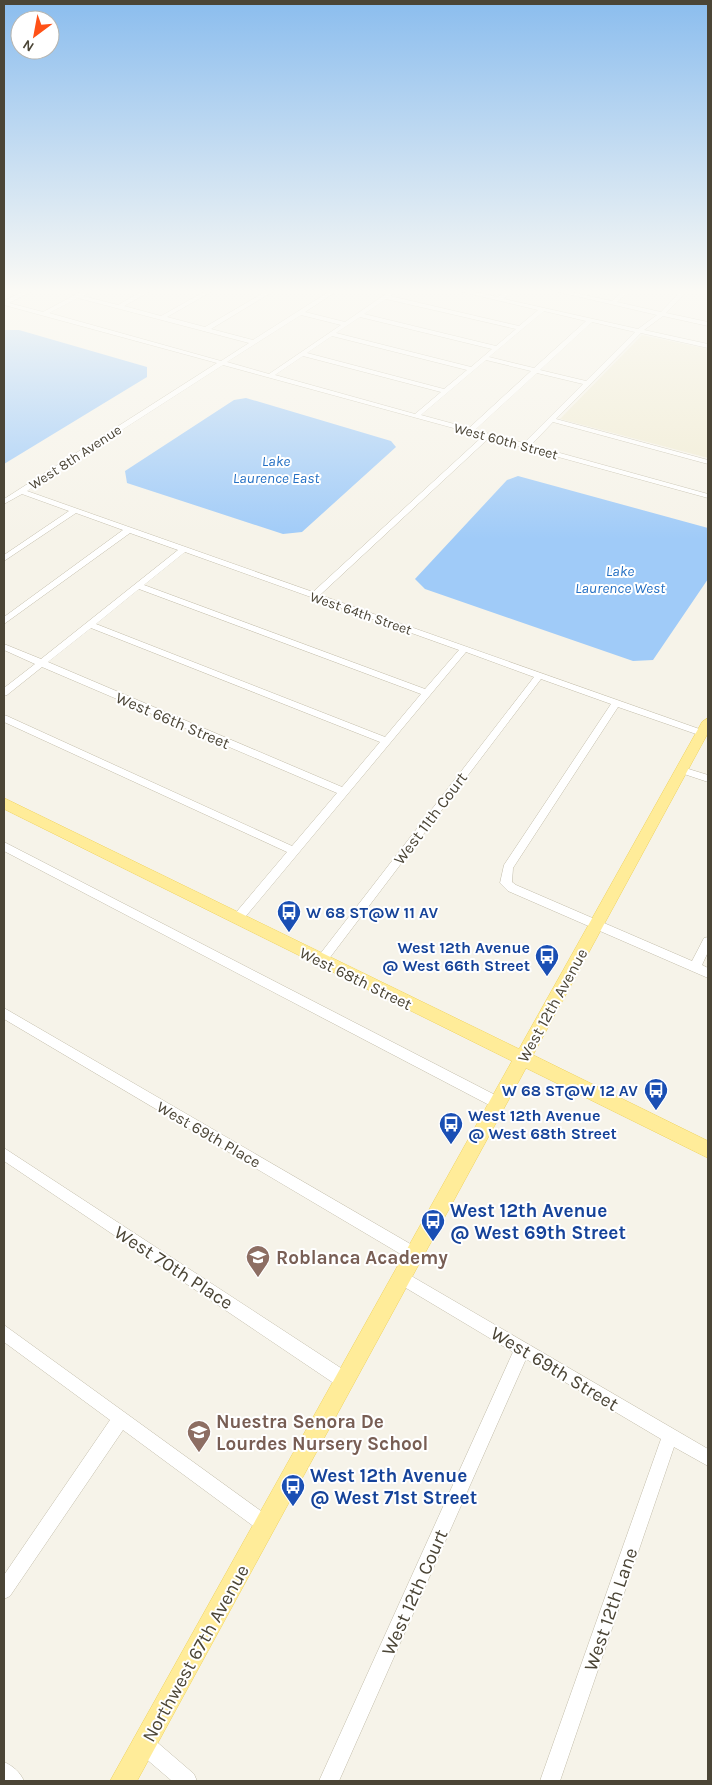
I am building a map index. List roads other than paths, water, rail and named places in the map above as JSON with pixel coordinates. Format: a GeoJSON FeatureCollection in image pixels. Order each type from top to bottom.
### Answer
{"type":"FeatureCollection","features":[{"type":"Feature","properties":{"kind":"main road","name":"West 12th Avenue"},"geometry":{"type":"LineString","coordinates":[[266,1525],[344,1380],[705,727]]}},
{"type":"Feature","properties":{"kind":"main road","name":"West 68th Street"},"geometry":{"type":"LineString","coordinates":[[4,803],[321,961],[708,1150]]}},
{"type":"Feature","properties":{"kind":"main road","name":"Northwest 67th Avenue"},"geometry":{"type":"LineString","coordinates":[[123,1781],[266,1525]]}},
{"type":"Feature","properties":{"kind":"street","name":"West 8th Avenue"},"geometry":{"type":"LineString","coordinates":[[4,502],[206,372]]}},
{"type":"Feature","properties":{"kind":"street","name":"West 60th Street"},"geometry":{"type":"LineString","coordinates":[[256,372],[708,496]]}},
{"type":"Feature","properties":{"kind":"street"},"geometry":{"type":"LineString","coordinates":[[270,376],[275,372]]}},
{"type":"Feature","properties":{"kind":"street"},"geometry":{"type":"LineString","coordinates":[[373,372],[445,391]]}},
{"type":"Feature","properties":{"kind":"street"},"geometry":{"type":"LineString","coordinates":[[416,416],[468,372]]}},
{"type":"Feature","properties":{"kind":"street"},"geometry":{"type":"LineString","coordinates":[[470,431],[533,372]]}},
{"type":"Feature","properties":{"kind":"street"},"geometry":{"type":"LineString","coordinates":[[544,372],[587,383]]}},
{"type":"Feature","properties":{"kind":"street"},"geometry":{"type":"LineString","coordinates":[[525,447],[598,372]]}},
{"type":"Feature","properties":{"kind":"street"},"geometry":{"type":"LineString","coordinates":[[552,420],[708,462]]}},
{"type":"Feature","properties":{"kind":"street"},"geometry":{"type":"LineString","coordinates":[[314,596],[487,436]]}},
{"type":"Feature","properties":{"kind":"street","name":"West 64th Street"},"geometry":{"type":"LineString","coordinates":[[20,491],[616,703],[705,727]]}},
{"type":"Feature","properties":{"kind":"street"},"geometry":{"type":"LineString","coordinates":[[4,558],[74,511]]}},
{"type":"Feature","properties":{"kind":"street"},"geometry":{"type":"LineString","coordinates":[[4,621],[129,530]]}},
{"type":"Feature","properties":{"kind":"street"},"geometry":{"type":"LineString","coordinates":[[4,693],[183,550]]}},
{"type":"Feature","properties":{"kind":"street"},"geometry":{"type":"LineString","coordinates":[[138,586],[427,693]]}},
{"type":"Feature","properties":{"kind":"street"},"geometry":{"type":"LineString","coordinates":[[89,624],[387,741]]}},
{"type":"Feature","properties":{"kind":"street","name":"West 66th Street"},"geometry":{"type":"LineString","coordinates":[[4,647],[343,792]]}},
{"type":"Feature","properties":{"kind":"street"},"geometry":{"type":"LineString","coordinates":[[237,919],[464,649]]}},
{"type":"Feature","properties":{"kind":"street","name":"West 11th Court"},"geometry":{"type":"LineString","coordinates":[[321,961],[539,676]]}},
{"type":"Feature","properties":{"kind":"street"},"geometry":{"type":"LineString","coordinates":[[616,703],[508,868],[506,883],[512,888],[708,973]]}},
{"type":"Feature","properties":{"kind":"street"},"geometry":{"type":"LineString","coordinates":[[4,718],[294,851]]}},
{"type":"Feature","properties":{"kind":"street"},"geometry":{"type":"LineString","coordinates":[[682,770],[708,780]]}},
{"type":"Feature","properties":{"kind":"street"},"geometry":{"type":"LineString","coordinates":[[4,846],[498,1103]]}},
{"type":"Feature","properties":{"kind":"street"},"geometry":{"type":"LineString","coordinates":[[695,967],[708,941]]}},
{"type":"Feature","properties":{"kind":"street","name":"West 69th Place"},"geometry":{"type":"LineString","coordinates":[[4,1013],[414,1254]]}},
{"type":"Feature","properties":{"kind":"street","name":"West 70th Place"},"geometry":{"type":"LineString","coordinates":[[4,1154],[344,1380]]}},
{"type":"Feature","properties":{"kind":"street","name":"West 69th Street"},"geometry":{"type":"LineString","coordinates":[[401,1277],[708,1458]]}},
{"type":"Feature","properties":{"kind":"street"},"geometry":{"type":"LineString","coordinates":[[4,1333],[266,1525]]}},
{"type":"Feature","properties":{"kind":"street","name":"West 12th Court"},"geometry":{"type":"LineString","coordinates":[[329,1781],[523,1348]]}},
{"type":"Feature","properties":{"kind":"street"},"geometry":{"type":"LineString","coordinates":[[4,1590],[121,1418]]}},
{"type":"Feature","properties":{"kind":"street","name":"West 12th Lane"},"geometry":{"type":"LineString","coordinates":[[550,1781],[670,1436]]}},
{"type":"Feature","properties":{"kind":"street"},"geometry":{"type":"LineString","coordinates":[[144,1744],[187,1781]]}},
{"type":"Feature","properties":{"kind":"street"},"geometry":{"type":"LineString","coordinates":[[4,1772],[14,1781]]}},
{"type":"Feature","properties":{"kind":"water"},"geometry":{"type":"Polygon","coordinates":[[[4,372],[147,372],[147,377],[4,464],[4,372]]]}},
{"type":"Feature","properties":{"kind":"water","name":"Lake Laurence East"},"geometry":{"type":"Polygon","coordinates":[[[246,398],[391,441],[396,447],[302,532],[283,534],[127,483],[125,471],[234,400],[246,398]]]}},
{"type":"Feature","properties":{"kind":"water","name":"Lake Laurence West"},"geometry":{"type":"Polygon","coordinates":[[[518,476],[708,528],[708,579],[653,660],[633,661],[425,589],[415,579],[507,480],[518,476]]]}},
{"type":"Feature","properties":{"kind":"place","name":"W 68 ST@W 11 AV"},"geometry":{"type":"Point","coordinates":[289,933]}},
{"type":"Feature","properties":{"kind":"place","name":"West 12th Avenue @ West 66th Street"},"geometry":{"type":"Point","coordinates":[547,977]}},
{"type":"Feature","properties":{"kind":"place","name":"W 68 ST@W 12 AV"},"geometry":{"type":"Point","coordinates":[656,1111]}},
{"type":"Feature","properties":{"kind":"place","name":"West 12th Avenue @ West 68th Street"},"geometry":{"type":"Point","coordinates":[451,1145]}},
{"type":"Feature","properties":{"kind":"place","name":"West 12th Avenue @ West 69th Street"},"geometry":{"type":"Point","coordinates":[433,1242]}},
{"type":"Feature","properties":{"kind":"place","name":"Roblanca Academy"},"geometry":{"type":"Point","coordinates":[258,1278]}},
{"type":"Feature","properties":{"kind":"place","name":"Nuestra Senora De Lourdes Nursery School"},"geometry":{"type":"Point","coordinates":[199,1453]}},
{"type":"Feature","properties":{"kind":"place","name":"West 12th Avenue @ West 71st Street"},"geometry":{"type":"Point","coordinates":[293,1507]}}]}
